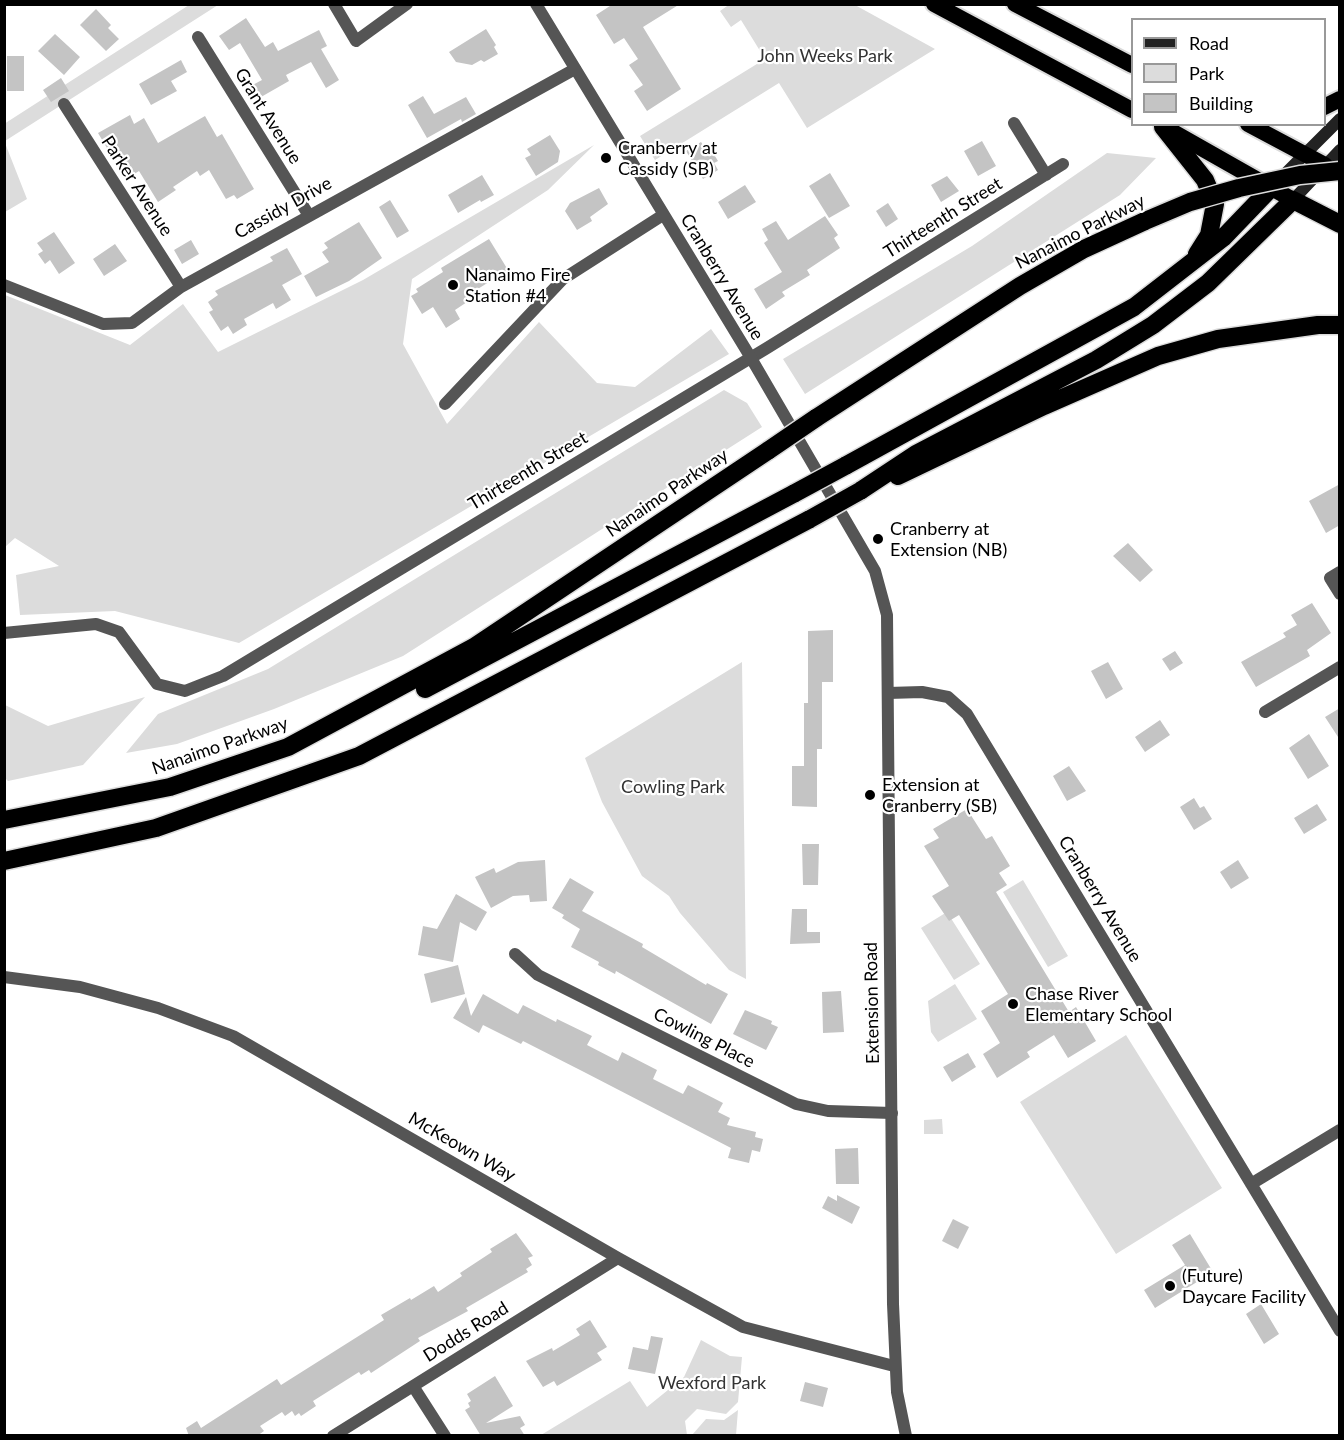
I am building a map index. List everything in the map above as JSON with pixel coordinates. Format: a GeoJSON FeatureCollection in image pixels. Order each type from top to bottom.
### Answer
{"type":"FeatureCollection","features":[{"type":"Feature","properties":{"kind":"highway"},"geometry":{"type":"LineString","coordinates":[[934,4],[1131,109]]}},
{"type":"Feature","properties":{"kind":"highway"},"geometry":{"type":"LineString","coordinates":[[1015,4],[1131,64]]}},
{"type":"Feature","properties":{"kind":"highway"},"geometry":{"type":"LineString","coordinates":[[1326,106],[1340,99]]}},
{"type":"Feature","properties":{"kind":"highway"},"geometry":{"type":"LineString","coordinates":[[1161,126],[1340,224]]}},
{"type":"Feature","properties":{"kind":"highway"},"geometry":{"type":"LineString","coordinates":[[1161,126],[1205,180],[1215,204],[1209,235],[1190,266]]}},
{"type":"Feature","properties":{"kind":"highway"},"geometry":{"type":"LineString","coordinates":[[1252,126],[1335,170]]}},
{"type":"Feature","properties":{"kind":"highway","name":"Nanaimo Parkway"},"geometry":{"type":"LineString","coordinates":[[4,820],[60,811],[170,787],[288,747],[474,647],[816,418],[1020,286],[1084,249],[1190,202],[1239,188],[1335,170]]}},
{"type":"Feature","properties":{"kind":"highway"},"geometry":{"type":"LineString","coordinates":[[288,747],[341,728],[435,684],[1102,327],[1152,295],[1190,266],[1223,238],[1271,188]]}},
{"type":"Feature","properties":{"kind":"highway"},"geometry":{"type":"LineString","coordinates":[[4,861],[156,828],[359,756],[810,519],[860,491],[916,454],[1096,360],[1153,325],[1208,283],[1293,200]]}},
{"type":"Feature","properties":{"kind":"highway"},"geometry":{"type":"LineString","coordinates":[[860,491],[912,470],[1044,406],[1158,356],[1218,339],[1318,325],[1340,325]]}},
{"type":"Feature","properties":{"kind":"main road"},"geometry":{"type":"LineString","coordinates":[[1271,188],[1340,119]]}},
{"type":"Feature","properties":{"kind":"main road"},"geometry":{"type":"LineString","coordinates":[[1293,200],[1335,170],[1340,150]]}},
{"type":"Feature","properties":{"kind":"street"},"geometry":{"type":"LineString","coordinates":[[334,4],[356,41],[407,4]]}},
{"type":"Feature","properties":{"kind":"street","name":"Cranberry Avenue"},"geometry":{"type":"LineString","coordinates":[[536,4],[750,358],[874,570]]}},
{"type":"Feature","properties":{"kind":"street","name":"Grant Avenue"},"geometry":{"type":"LineString","coordinates":[[198,37],[308,214]]}},
{"type":"Feature","properties":{"kind":"street","name":"Cassidy Drive"},"geometry":{"type":"LineString","coordinates":[[4,285],[103,324],[132,323],[181,287],[308,214],[575,69]]}},
{"type":"Feature","properties":{"kind":"street","name":"Parker Avenue"},"geometry":{"type":"LineString","coordinates":[[64,104],[181,287]]}},
{"type":"Feature","properties":{"kind":"street"},"geometry":{"type":"LineString","coordinates":[[1014,123],[1046,175]]}},
{"type":"Feature","properties":{"kind":"street","name":"Thirteenth Street"},"geometry":{"type":"LineString","coordinates":[[4,633],[96,624],[119,632],[157,684],[185,690],[223,676],[750,358],[1064,164]]}},
{"type":"Feature","properties":{"kind":"street"},"geometry":{"type":"LineString","coordinates":[[445,404],[563,279],[663,215]]}},
{"type":"Feature","properties":{"kind":"street","name":"Extension Road"},"geometry":{"type":"LineString","coordinates":[[874,570],[886,615],[894,1366],[906,1436]]}},
{"type":"Feature","properties":{"kind":"street"},"geometry":{"type":"LineString","coordinates":[[1335,575],[1340,594]]}},
{"type":"Feature","properties":{"kind":"street"},"geometry":{"type":"LineString","coordinates":[[1265,712],[1340,668]]}},
{"type":"Feature","properties":{"kind":"street","name":"Cranberry Avenue"},"geometry":{"type":"LineString","coordinates":[[888,693],[922,692],[948,697],[967,714],[1340,1331]]}},
{"type":"Feature","properties":{"kind":"street","name":"Cowling Place"},"geometry":{"type":"LineString","coordinates":[[515,954],[538,975],[796,1104],[828,1111],[892,1113]]}},
{"type":"Feature","properties":{"kind":"street","name":"McKeown Way"},"geometry":{"type":"LineString","coordinates":[[4,977],[90,990],[158,1008],[233,1036],[618,1258],[743,1327],[894,1366]]}},
{"type":"Feature","properties":{"kind":"street"},"geometry":{"type":"LineString","coordinates":[[1251,1184],[1340,1130]]}},
{"type":"Feature","properties":{"kind":"street","name":"Dodds Road"},"geometry":{"type":"LineString","coordinates":[[333,1436],[618,1258]]}},
{"type":"Feature","properties":{"kind":"street"},"geometry":{"type":"LineString","coordinates":[[413,1386],[445,1436]]}},
{"type":"Feature","properties":{"kind":"green space","name":"John Weeks Park"},"geometry":{"type":"Polygon","coordinates":[[[730,4],[855,5],[935,49],[807,128],[779,83],[655,160],[640,136],[765,59],[741,20],[731,27],[720,11],[730,4]]]}},
{"type":"Feature","properties":{"kind":"green space"},"geometry":{"type":"Polygon","coordinates":[[[189,5],[218,5],[5,141],[4,124],[189,5]]]}},
{"type":"Feature","properties":{"kind":"green space"},"geometry":{"type":"Polygon","coordinates":[[[5,143],[27,199],[4,212],[5,143]]]}},
{"type":"Feature","properties":{"kind":"green space"},"geometry":{"type":"Polygon","coordinates":[[[594,145],[548,190],[412,279],[403,344],[447,424],[539,322],[597,383],[635,387],[711,329],[729,354],[239,643],[115,611],[20,615],[16,575],[59,566],[15,538],[5,547],[5,295],[130,345],[183,304],[218,352],[363,280],[594,145]]]}},
{"type":"Feature","properties":{"kind":"green space"},"geometry":{"type":"Polygon","coordinates":[[[1107,153],[1156,158],[1120,195],[805,394],[783,359],[972,246],[1107,153]]]}},
{"type":"Feature","properties":{"kind":"green space"},"geometry":{"type":"Polygon","coordinates":[[[724,390],[747,403],[762,427],[403,656],[274,709],[177,744],[126,753],[158,714],[268,669],[724,390]]]}},
{"type":"Feature","properties":{"kind":"green space","name":"Cowling Park"},"geometry":{"type":"Polygon","coordinates":[[[742,662],[746,979],[729,970],[680,913],[669,896],[642,876],[602,802],[585,758],[742,662]]]}},
{"type":"Feature","properties":{"kind":"green space"},"geometry":{"type":"Polygon","coordinates":[[[145,697],[83,765],[8,781],[5,778],[5,705],[48,726],[145,697]]]}},
{"type":"Feature","properties":{"kind":"green space"},"geometry":{"type":"Polygon","coordinates":[[[1023,880],[1068,956],[1048,967],[1003,892],[1023,880]]]}},
{"type":"Feature","properties":{"kind":"green space"},"geometry":{"type":"Polygon","coordinates":[[[947,912],[980,964],[954,980],[921,928],[947,912]]]}},
{"type":"Feature","properties":{"kind":"green space"},"geometry":{"type":"Polygon","coordinates":[[[955,984],[977,1019],[938,1042],[931,1032],[928,1001],[955,984]]]}},
{"type":"Feature","properties":{"kind":"green space"},"geometry":{"type":"Polygon","coordinates":[[[1126,1035],[1222,1188],[1116,1254],[1020,1102],[1126,1035]]]}},
{"type":"Feature","properties":{"kind":"green space"},"geometry":{"type":"Polygon","coordinates":[[[942,1119],[943,1134],[924,1134],[924,1120],[942,1119]]]}},
{"type":"Feature","properties":{"kind":"green space","name":"Wexford Park"},"geometry":{"type":"Polygon","coordinates":[[[701,1340],[730,1356],[742,1357],[738,1402],[726,1414],[697,1409],[685,1421],[687,1435],[541,1435],[630,1381],[647,1407],[684,1377],[701,1340]]]}},
{"type":"Feature","properties":{"kind":"green space","name":"Wexford Park"},"geometry":{"type":"Polygon","coordinates":[[[738,1410],[736,1435],[692,1435],[706,1419],[724,1420],[738,1410]]]}},
{"type":"Feature","properties":{"kind":"building"},"geometry":{"type":"Polygon","coordinates":[[[613,4],[680,4],[643,27],[681,89],[647,111],[634,91],[643,85],[629,65],[638,59],[624,38],[614,44],[596,15],[613,4]]]}},
{"type":"Feature","properties":{"kind":"building"},"geometry":{"type":"Polygon","coordinates":[[[96,9],[111,25],[108,28],[119,39],[106,51],[80,25],[96,9]]]}},
{"type":"Feature","properties":{"kind":"building"},"geometry":{"type":"Polygon","coordinates":[[[246,18],[265,47],[273,42],[278,51],[319,30],[327,46],[321,49],[339,80],[326,88],[311,62],[286,75],[289,81],[254,101],[247,88],[262,80],[240,43],[229,50],[219,36],[246,18]]]}},
{"type":"Feature","properties":{"kind":"building"},"geometry":{"type":"Polygon","coordinates":[[[486,29],[496,45],[494,47],[498,54],[484,62],[481,60],[472,65],[456,62],[449,52],[486,29]]]}},
{"type":"Feature","properties":{"kind":"building"},"geometry":{"type":"Polygon","coordinates":[[[55,34],[80,57],[64,75],[38,51],[55,34]]]}},
{"type":"Feature","properties":{"kind":"building"},"geometry":{"type":"Polygon","coordinates":[[[7,56],[24,56],[24,91],[7,91],[7,56]]]}},
{"type":"Feature","properties":{"kind":"building"},"geometry":{"type":"Polygon","coordinates":[[[181,60],[187,72],[171,81],[177,91],[151,105],[139,84],[181,60]]]}},
{"type":"Feature","properties":{"kind":"building"},"geometry":{"type":"Polygon","coordinates":[[[61,78],[69,91],[51,102],[43,90],[61,78]]]}},
{"type":"Feature","properties":{"kind":"building"},"geometry":{"type":"Polygon","coordinates":[[[423,96],[434,114],[466,97],[476,114],[462,122],[461,119],[427,138],[408,105],[423,96]]]}},
{"type":"Feature","properties":{"kind":"building"},"geometry":{"type":"Polygon","coordinates":[[[130,115],[134,124],[144,118],[158,143],[205,116],[217,137],[222,134],[254,189],[237,199],[234,195],[226,199],[209,170],[200,176],[197,171],[173,187],[176,190],[158,202],[139,171],[131,176],[116,151],[112,146],[107,148],[98,133],[130,115]]]}},
{"type":"Feature","properties":{"kind":"building"},"geometry":{"type":"Polygon","coordinates":[[[550,135],[560,151],[558,162],[536,176],[525,158],[531,155],[527,149],[550,135]]]}},
{"type":"Feature","properties":{"kind":"building"},"geometry":{"type":"Polygon","coordinates":[[[982,141],[996,166],[978,176],[964,151],[982,141]]]}},
{"type":"Feature","properties":{"kind":"building"},"geometry":{"type":"Polygon","coordinates":[[[701,142],[703,145],[707,143],[718,161],[714,163],[718,170],[703,179],[686,151],[701,142]]]}},
{"type":"Feature","properties":{"kind":"building"},"geometry":{"type":"Polygon","coordinates":[[[830,173],[850,206],[829,218],[809,186],[830,173]]]}},
{"type":"Feature","properties":{"kind":"building"},"geometry":{"type":"Polygon","coordinates":[[[482,175],[494,195],[458,213],[448,195],[482,175]]]}},
{"type":"Feature","properties":{"kind":"building"},"geometry":{"type":"Polygon","coordinates":[[[947,176],[959,191],[941,202],[931,185],[947,176]]]}},
{"type":"Feature","properties":{"kind":"building"},"geometry":{"type":"Polygon","coordinates":[[[745,185],[756,202],[728,219],[718,202],[745,185]]]}},
{"type":"Feature","properties":{"kind":"building"},"geometry":{"type":"Polygon","coordinates":[[[599,188],[608,204],[590,217],[592,221],[577,230],[565,211],[570,203],[599,188]]]}},
{"type":"Feature","properties":{"kind":"building"},"geometry":{"type":"Polygon","coordinates":[[[390,200],[409,231],[397,238],[379,207],[390,200]]]}},
{"type":"Feature","properties":{"kind":"building"},"geometry":{"type":"Polygon","coordinates":[[[888,203],[898,219],[886,227],[876,211],[888,203]]]}},
{"type":"Feature","properties":{"kind":"building"},"geometry":{"type":"Polygon","coordinates":[[[825,216],[838,235],[834,238],[840,248],[807,270],[810,275],[782,292],[785,296],[766,309],[754,289],[782,272],[764,243],[768,240],[762,229],[776,221],[788,240],[825,216]]]}},
{"type":"Feature","properties":{"kind":"building"},"geometry":{"type":"Polygon","coordinates":[[[359,222],[382,258],[349,281],[316,297],[304,276],[329,262],[322,252],[328,248],[324,243],[359,222]]]}},
{"type":"Feature","properties":{"kind":"building"},"geometry":{"type":"Polygon","coordinates":[[[54,232],[75,263],[59,274],[50,260],[45,264],[38,254],[43,251],[37,243],[54,232]]]}},
{"type":"Feature","properties":{"kind":"building","name":"Nanaimo Fire Station #4"},"geometry":{"type":"Polygon","coordinates":[[[489,239],[508,270],[473,292],[476,296],[455,310],[460,319],[446,328],[433,307],[422,314],[411,296],[418,292],[416,289],[443,272],[441,268],[489,239]]]}},
{"type":"Feature","properties":{"kind":"building"},"geometry":{"type":"Polygon","coordinates":[[[191,240],[199,254],[182,264],[174,250],[191,240]]]}},
{"type":"Feature","properties":{"kind":"building"},"geometry":{"type":"Polygon","coordinates":[[[115,244],[127,261],[104,276],[93,259],[115,244]]]}},
{"type":"Feature","properties":{"kind":"building"},"geometry":{"type":"Polygon","coordinates":[[[287,248],[302,274],[282,285],[291,300],[276,309],[273,303],[244,319],[247,325],[233,334],[228,326],[221,331],[209,312],[213,310],[208,302],[218,295],[215,291],[273,261],[270,257],[287,248]]]}},
{"type":"Feature","properties":{"kind":"building"},"geometry":{"type":"Polygon","coordinates":[[[1340,484],[1340,525],[1326,533],[1309,501],[1340,484]]]}},
{"type":"Feature","properties":{"kind":"building"},"geometry":{"type":"Polygon","coordinates":[[[1128,543],[1153,570],[1140,582],[1113,556],[1128,543]]]}},
{"type":"Feature","properties":{"kind":"building"},"geometry":{"type":"Polygon","coordinates":[[[1312,603],[1331,633],[1307,650],[1310,656],[1256,687],[1241,662],[1286,637],[1283,633],[1297,625],[1291,615],[1312,603]]]}},
{"type":"Feature","properties":{"kind":"building"},"geometry":{"type":"Polygon","coordinates":[[[833,630],[833,682],[822,682],[822,749],[817,749],[817,807],[792,806],[792,766],[804,766],[804,703],[808,703],[808,631],[833,630]]]}},
{"type":"Feature","properties":{"kind":"building"},"geometry":{"type":"Polygon","coordinates":[[[1175,651],[1183,663],[1170,671],[1162,659],[1175,651]]]}},
{"type":"Feature","properties":{"kind":"building"},"geometry":{"type":"Polygon","coordinates":[[[1108,662],[1123,689],[1106,699],[1091,671],[1108,662]]]}},
{"type":"Feature","properties":{"kind":"building"},"geometry":{"type":"Polygon","coordinates":[[[1340,708],[1340,740],[1325,717],[1340,708]]]}},
{"type":"Feature","properties":{"kind":"building"},"geometry":{"type":"Polygon","coordinates":[[[1160,720],[1170,735],[1145,752],[1135,737],[1160,720]]]}},
{"type":"Feature","properties":{"kind":"building"},"geometry":{"type":"Polygon","coordinates":[[[1309,734],[1329,766],[1308,779],[1289,748],[1309,734]]]}},
{"type":"Feature","properties":{"kind":"building"},"geometry":{"type":"Polygon","coordinates":[[[1069,766],[1086,791],[1067,801],[1053,776],[1069,766]]]}},
{"type":"Feature","properties":{"kind":"building"},"geometry":{"type":"Polygon","coordinates":[[[1194,798],[1200,808],[1204,806],[1212,819],[1194,830],[1180,807],[1194,798]]]}},
{"type":"Feature","properties":{"kind":"building"},"geometry":{"type":"Polygon","coordinates":[[[1317,804],[1327,820],[1304,834],[1294,818],[1317,804]]]}},
{"type":"Feature","properties":{"kind":"building","name":"Chase River Elementary School"},"geometry":{"type":"Polygon","coordinates":[[[967,809],[986,839],[992,836],[1010,866],[999,873],[1007,885],[996,892],[1069,1012],[1076,1007],[1096,1041],[1068,1058],[1054,1035],[1027,1052],[1030,1057],[997,1078],[983,1054],[1000,1043],[981,1011],[1008,994],[959,915],[949,921],[932,896],[949,886],[924,846],[939,838],[933,829],[967,809]]]}},
{"type":"Feature","properties":{"kind":"building"},"geometry":{"type":"Polygon","coordinates":[[[802,844],[819,844],[818,885],[803,885],[802,844]]]}},
{"type":"Feature","properties":{"kind":"building"},"geometry":{"type":"Polygon","coordinates":[[[545,860],[547,901],[530,902],[529,895],[513,896],[491,908],[475,877],[494,868],[496,873],[518,862],[545,860]]]}},
{"type":"Feature","properties":{"kind":"building"},"geometry":{"type":"Polygon","coordinates":[[[1238,860],[1249,878],[1231,889],[1220,872],[1238,860]]]}},
{"type":"Feature","properties":{"kind":"building"},"geometry":{"type":"Polygon","coordinates":[[[570,878],[594,892],[582,911],[643,944],[642,947],[706,985],[707,983],[728,994],[711,1024],[616,971],[615,974],[598,965],[599,962],[571,947],[580,929],[562,918],[564,915],[552,908],[570,878]]]}},
{"type":"Feature","properties":{"kind":"building"},"geometry":{"type":"Polygon","coordinates":[[[456,894],[487,912],[476,931],[460,922],[453,962],[418,955],[423,926],[437,929],[456,894]]]}},
{"type":"Feature","properties":{"kind":"building"},"geometry":{"type":"Polygon","coordinates":[[[792,909],[807,909],[807,932],[820,932],[820,943],[790,944],[792,909]]]}},
{"type":"Feature","properties":{"kind":"building"},"geometry":{"type":"Polygon","coordinates":[[[458,965],[465,994],[431,1003],[424,974],[458,965]]]}},
{"type":"Feature","properties":{"kind":"building"},"geometry":{"type":"Polygon","coordinates":[[[841,991],[844,1032],[823,1033],[822,992],[841,991]]]}},
{"type":"Feature","properties":{"kind":"building"},"geometry":{"type":"Polygon","coordinates":[[[483,994],[518,1014],[523,1005],[556,1022],[557,1019],[592,1036],[587,1045],[618,1061],[622,1052],[657,1070],[653,1079],[683,1094],[688,1085],[723,1103],[718,1112],[730,1118],[727,1125],[756,1132],[755,1137],[763,1139],[760,1152],[752,1150],[749,1163],[728,1158],[731,1148],[584,1072],[523,1041],[521,1044],[483,1025],[479,1033],[453,1018],[466,997],[471,1016],[483,994]]]}},
{"type":"Feature","properties":{"kind":"building"},"geometry":{"type":"Polygon","coordinates":[[[745,1010],[772,1021],[771,1024],[778,1027],[766,1050],[733,1034],[745,1010]]]}},
{"type":"Feature","properties":{"kind":"building"},"geometry":{"type":"Polygon","coordinates":[[[968,1053],[976,1067],[952,1082],[943,1067],[968,1053]]]}},
{"type":"Feature","properties":{"kind":"building"},"geometry":{"type":"Polygon","coordinates":[[[858,1148],[859,1184],[836,1184],[835,1149],[858,1148]]]}},
{"type":"Feature","properties":{"kind":"building"},"geometry":{"type":"Polygon","coordinates":[[[837,1195],[860,1207],[852,1224],[822,1208],[828,1196],[837,1201],[837,1195]]]}},
{"type":"Feature","properties":{"kind":"building"},"geometry":{"type":"Polygon","coordinates":[[[953,1219],[969,1227],[958,1249],[942,1241],[953,1219]]]}},
{"type":"Feature","properties":{"kind":"building"},"geometry":{"type":"Polygon","coordinates":[[[516,1233],[533,1256],[528,1258],[532,1265],[526,1269],[528,1272],[466,1308],[468,1311],[418,1338],[420,1341],[371,1373],[369,1370],[361,1375],[359,1372],[313,1401],[316,1406],[301,1416],[299,1413],[295,1416],[292,1411],[285,1416],[282,1412],[260,1426],[264,1431],[257,1436],[189,1436],[186,1428],[197,1421],[201,1428],[277,1379],[281,1385],[384,1320],[381,1315],[410,1298],[411,1300],[434,1286],[438,1292],[462,1276],[460,1273],[492,1252],[490,1249],[516,1233]]]}},
{"type":"Feature","properties":{"kind":"building"},"geometry":{"type":"Polygon","coordinates":[[[1190,1234],[1213,1272],[1155,1308],[1144,1290],[1185,1265],[1172,1245],[1190,1234]]]}},
{"type":"Feature","properties":{"kind":"building"},"geometry":{"type":"Polygon","coordinates":[[[1261,1304],[1279,1334],[1264,1344],[1246,1314],[1261,1304]]]}},
{"type":"Feature","properties":{"kind":"building"},"geometry":{"type":"Polygon","coordinates":[[[590,1320],[607,1347],[597,1353],[602,1360],[557,1386],[554,1381],[543,1387],[526,1361],[552,1348],[553,1351],[580,1335],[576,1329],[590,1320]]]}},
{"type":"Feature","properties":{"kind":"building"},"geometry":{"type":"Polygon","coordinates":[[[651,1336],[663,1338],[655,1374],[628,1369],[633,1347],[648,1350],[651,1336]]]}},
{"type":"Feature","properties":{"kind":"building"},"geometry":{"type":"Polygon","coordinates":[[[495,1376],[513,1406],[486,1423],[520,1416],[525,1425],[520,1428],[525,1436],[481,1436],[465,1410],[470,1407],[468,1403],[471,1401],[467,1394],[495,1376]]]}},
{"type":"Feature","properties":{"kind":"building"},"geometry":{"type":"Polygon","coordinates":[[[805,1382],[828,1388],[823,1407],[800,1401],[805,1382]]]}},
{"type":"Feature","properties":{"kind":"place","name":"Cranberry at Cassidy (SB)"},"geometry":{"type":"Point","coordinates":[606,158]}},
{"type":"Feature","properties":{"kind":"place","name":"Nanaimo Fire Station #4"},"geometry":{"type":"Point","coordinates":[453,285]}},
{"type":"Feature","properties":{"kind":"place","name":"Cranberry at Extension (NB)"},"geometry":{"type":"Point","coordinates":[878,539]}},
{"type":"Feature","properties":{"kind":"place","name":"Extension at Cranberry (SB)"},"geometry":{"type":"Point","coordinates":[870,795]}},
{"type":"Feature","properties":{"kind":"place","name":"Chase River Elementary School"},"geometry":{"type":"Point","coordinates":[1013,1004]}},
{"type":"Feature","properties":{"kind":"place","name":"(Future) Daycare Facility"},"geometry":{"type":"Point","coordinates":[1170,1286]}}]}
